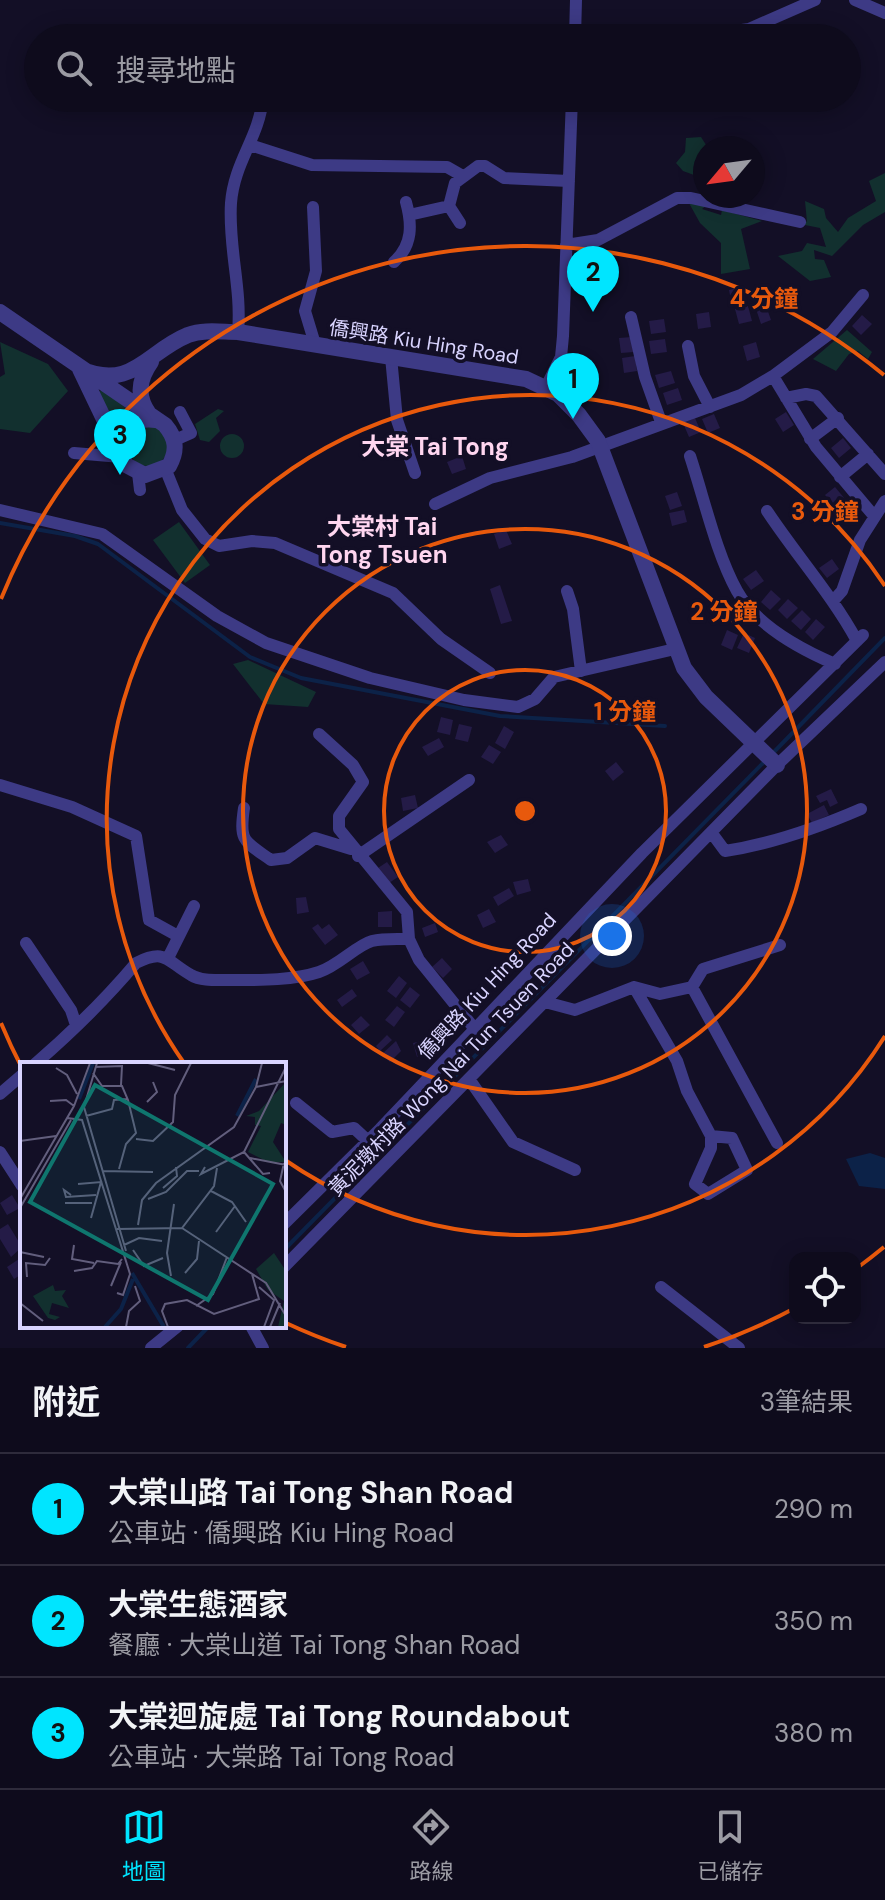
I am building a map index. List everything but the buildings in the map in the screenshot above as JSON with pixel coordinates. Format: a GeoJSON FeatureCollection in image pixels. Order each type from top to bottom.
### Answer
{"type":"FeatureCollection","features":[{"type":"Feature","properties":{"kind":"street"},"geometry":{"type":"LineString","coordinates":[[575,24],[576,0]]}},
{"type":"Feature","properties":{"kind":"street"},"geometry":{"type":"LineString","coordinates":[[760,24],[815,0]]}},
{"type":"Feature","properties":{"kind":"street"},"geometry":{"type":"LineString","coordinates":[[855,0],[885,13]]}},
{"type":"Feature","properties":{"kind":"street"},"geometry":{"type":"LineString","coordinates":[[238,332],[241,305],[230,240],[234,175],[250,145],[262,112]]}},
{"type":"Feature","properties":{"kind":"street"},"geometry":{"type":"LineString","coordinates":[[546,387],[561,357],[571,112]]}},
{"type":"Feature","properties":{"kind":"street"},"geometry":{"type":"LineString","coordinates":[[250,145],[312,165],[447,167],[461,175]]}},
{"type":"Feature","properties":{"kind":"street"},"geometry":{"type":"LineString","coordinates":[[460,223],[449,206],[455,183],[461,175],[485,166],[504,178],[569,181]]}},
{"type":"Feature","properties":{"kind":"street"},"geometry":{"type":"LineString","coordinates":[[566,245],[598,240],[677,198],[691,198],[800,222]]}},
{"type":"Feature","properties":{"kind":"street"},"geometry":{"type":"LineString","coordinates":[[394,262],[409,239],[406,202]]}},
{"type":"Feature","properties":{"kind":"street"},"geometry":{"type":"LineString","coordinates":[[409,215],[449,206]]}},
{"type":"Feature","properties":{"kind":"street"},"geometry":{"type":"LineString","coordinates":[[313,207],[316,271],[305,311],[315,344]]}},
{"type":"Feature","properties":{"kind":"street"},"geometry":{"type":"LineString","coordinates":[[435,504],[490,478],[538,469],[661,422],[710,407],[773,376],[840,325],[863,295]]}},
{"type":"Feature","properties":{"kind":"street"},"geometry":{"type":"LineString","coordinates":[[0,312],[153,417]]}},
{"type":"Feature","properties":{"kind":"street"},"geometry":{"type":"LineString","coordinates":[[631,317],[645,377],[661,422]]}},
{"type":"Feature","properties":{"kind":"street","name":"僑興路 Kiu Hing Road"},"geometry":{"type":"LineString","coordinates":[[80,369],[100,376],[116,375],[154,358],[189,335],[203,331],[238,332],[507,373],[546,387],[579,415],[600,446],[675,649],[694,684],[777,765]]}},
{"type":"Feature","properties":{"kind":"street"},"geometry":{"type":"LineString","coordinates":[[688,346],[696,380],[710,407]]}},
{"type":"Feature","properties":{"kind":"street"},"geometry":{"type":"LineString","coordinates":[[391,357],[397,420],[415,473]]}},
{"type":"Feature","properties":{"kind":"street"},"geometry":{"type":"LineString","coordinates":[[154,358],[140,384],[142,401],[175,440]]}},
{"type":"Feature","properties":{"kind":"street"},"geometry":{"type":"LineString","coordinates":[[80,369],[120,453],[139,482],[165,468],[173,458],[175,440]]}},
{"type":"Feature","properties":{"kind":"street"},"geometry":{"type":"LineString","coordinates":[[773,376],[810,439],[874,516]]}},
{"type":"Feature","properties":{"kind":"street"},"geometry":{"type":"LineString","coordinates":[[786,398],[806,394],[816,396],[885,474]]}},
{"type":"Feature","properties":{"kind":"street"},"geometry":{"type":"LineString","coordinates":[[175,440],[191,433],[180,412]]}},
{"type":"Feature","properties":{"kind":"street"},"geometry":{"type":"LineString","coordinates":[[120,453],[124,431],[139,420],[153,417]]}},
{"type":"Feature","properties":{"kind":"street"},"geometry":{"type":"LineString","coordinates":[[810,439],[838,418]]}},
{"type":"Feature","properties":{"kind":"street"},"geometry":{"type":"LineString","coordinates":[[74,453],[120,453]]}},
{"type":"Feature","properties":{"kind":"street"},"geometry":{"type":"LineString","coordinates":[[840,477],[868,454]]}},
{"type":"Feature","properties":{"kind":"street"},"geometry":{"type":"LineString","coordinates":[[690,456],[736,590],[762,619],[806,652],[835,664]]}},
{"type":"Feature","properties":{"kind":"street"},"geometry":{"type":"LineString","coordinates":[[165,468],[182,510],[205,539],[219,546],[252,541],[275,543],[393,593],[441,639],[490,673]]}},
{"type":"Feature","properties":{"kind":"street"},"geometry":{"type":"LineString","coordinates":[[767,511],[804,567],[833,601],[842,591],[850,563],[885,501]]}},
{"type":"Feature","properties":{"kind":"street"},"geometry":{"type":"LineString","coordinates":[[0,510],[102,534],[217,616],[266,643],[370,678],[464,700],[518,707],[535,699],[554,677],[675,649]]}},
{"type":"Feature","properties":{"kind":"street"},"geometry":{"type":"LineString","coordinates":[[567,591],[573,609],[581,671]]}},
{"type":"Feature","properties":{"kind":"street","name":"僑興路 Kiu Hing Road"},"geometry":{"type":"LineString","coordinates":[[286,1222],[753,743],[860,638],[833,601]]}},
{"type":"Feature","properties":{"kind":"street","name":"黃泥墩村路 Wong Nai Tun Tsuen Road"},"geometry":{"type":"LineString","coordinates":[[286,1265],[777,765],[885,662]]}},
{"type":"Feature","properties":{"kind":"street"},"geometry":{"type":"LineString","coordinates":[[319,734],[353,765],[363,782],[339,816],[339,829],[354,852],[407,912],[409,939],[438,988],[474,1028]]}},
{"type":"Feature","properties":{"kind":"street"},"geometry":{"type":"LineString","coordinates":[[354,852],[469,780]]}},
{"type":"Feature","properties":{"kind":"street"},"geometry":{"type":"LineString","coordinates":[[0,785],[72,807],[136,836],[149,920],[178,936]]}},
{"type":"Feature","properties":{"kind":"street"},"geometry":{"type":"LineString","coordinates":[[244,808],[241,830],[245,842],[271,860],[287,858],[315,838],[354,852]]}},
{"type":"Feature","properties":{"kind":"street"},"geometry":{"type":"LineString","coordinates":[[711,832],[725,851],[742,849],[817,828],[861,809]]}},
{"type":"Feature","properties":{"kind":"street"},"geometry":{"type":"LineString","coordinates":[[168,958],[194,906]]}},
{"type":"Feature","properties":{"kind":"street"},"geometry":{"type":"LineString","coordinates":[[37,1062],[76,1025],[92,1015],[136,963],[159,955],[193,976],[243,980],[318,973],[348,958],[370,941],[409,939]]}},
{"type":"Feature","properties":{"kind":"street"},"geometry":{"type":"LineString","coordinates":[[26,943],[71,1010],[76,1025]]}},
{"type":"Feature","properties":{"kind":"street"},"geometry":{"type":"LineString","coordinates":[[545,1002],[575,1010],[634,987],[660,994],[692,987],[703,969],[780,945]]}},
{"type":"Feature","properties":{"kind":"street"},"geometry":{"type":"LineString","coordinates":[[634,987],[677,1061],[687,1091],[711,1136],[711,1148],[695,1184],[708,1194],[747,1170],[732,1138],[711,1136]]}},
{"type":"Feature","properties":{"kind":"street"},"geometry":{"type":"LineString","coordinates":[[692,987],[777,1143]]}},
{"type":"Feature","properties":{"kind":"street"},"geometry":{"type":"LineString","coordinates":[[0,1094],[20,1077]]}},
{"type":"Feature","properties":{"kind":"street"},"geometry":{"type":"LineString","coordinates":[[469,1079],[513,1142],[575,1170]]}},
{"type":"Feature","properties":{"kind":"street"},"geometry":{"type":"LineString","coordinates":[[296,1103],[332,1132],[354,1128],[368,1141]]}},
{"type":"Feature","properties":{"kind":"street"},"geometry":{"type":"LineString","coordinates":[[0,1152],[20,1183]]}},
{"type":"Feature","properties":{"kind":"street"},"geometry":{"type":"LineString","coordinates":[[661,1287],[739,1348]]}},
{"type":"Feature","properties":{"kind":"street"},"geometry":{"type":"LineString","coordinates":[[151,1348],[176,1328]]}},
{"type":"Feature","properties":{"kind":"street"},"geometry":{"type":"LineString","coordinates":[[252,1328],[263,1348]]}},
{"type":"Feature","properties":{"kind":"green space"},"geometry":{"type":"Polygon","coordinates":[[[686,138],[693,138],[693,175],[683,171],[676,163],[685,152],[686,138]]]}},
{"type":"Feature","properties":{"kind":"green space"},"geometry":{"type":"Polygon","coordinates":[[[885,173],[885,212],[863,225],[832,256],[814,250],[815,259],[824,260],[831,277],[810,281],[778,256],[802,251],[807,243],[826,247],[820,228],[800,224],[802,217],[807,222],[805,201],[824,209],[826,218],[838,232],[848,218],[876,201],[869,181],[885,173]]]}},
{"type":"Feature","properties":{"kind":"green space"},"geometry":{"type":"Polygon","coordinates":[[[689,203],[693,204],[693,208],[703,208],[721,215],[722,210],[762,221],[741,229],[750,269],[721,274],[721,243],[700,223],[689,203]]]}},
{"type":"Feature","properties":{"kind":"green space"},"geometry":{"type":"Polygon","coordinates":[[[847,330],[872,352],[868,359],[858,351],[849,354],[836,371],[813,359],[847,330]]]}},
{"type":"Feature","properties":{"kind":"green space"},"geometry":{"type":"Polygon","coordinates":[[[0,342],[48,364],[68,391],[30,433],[0,429],[0,377],[5,374],[0,342]]]}},
{"type":"Feature","properties":{"kind":"green space"},"geometry":{"type":"Polygon","coordinates":[[[103,390],[135,415],[117,428],[98,392],[103,390]]]}},
{"type":"Feature","properties":{"kind":"green space"},"geometry":{"type":"Polygon","coordinates":[[[218,409],[224,411],[216,418],[220,431],[209,442],[200,440],[195,424],[218,409]]]}},
{"type":"Feature","properties":{"kind":"green space"},"geometry":{"type":"Polygon","coordinates":[[[148,426],[162,432],[168,446],[162,460],[148,466],[134,460],[128,446],[134,432],[148,426]]]}},
{"type":"Feature","properties":{"kind":"green space"},"geometry":{"type":"Polygon","coordinates":[[[232,434],[241,437],[244,446],[241,455],[232,458],[223,455],[220,446],[223,437],[232,434]]]}},
{"type":"Feature","properties":{"kind":"green space"},"geometry":{"type":"Polygon","coordinates":[[[179,522],[210,565],[185,583],[153,540],[179,522]]]}},
{"type":"Feature","properties":{"kind":"green space"},"geometry":{"type":"Polygon","coordinates":[[[248,660],[316,692],[308,707],[264,704],[233,664],[248,660]]]}},
{"type":"Feature","properties":{"kind":"water"},"geometry":{"type":"Polygon","coordinates":[[[870,1153],[885,1158],[885,1189],[859,1186],[846,1159],[870,1153]]]}},
{"type":"Feature","properties":{"kind":"waterway"},"geometry":{"type":"LineString","coordinates":[[0,523],[75,536],[98,544],[250,657],[301,678],[500,716],[665,726]]}},
{"type":"Feature","properties":{"kind":"waterway"},"geometry":{"type":"LineString","coordinates":[[771,755],[885,638]]}},
{"type":"Feature","properties":{"kind":"waterway"},"geometry":{"type":"LineString","coordinates":[[286,1248],[765,761]]}},
{"type":"Feature","properties":{"kind":"waterway"},"geometry":{"type":"LineString","coordinates":[[188,1348],[207,1328]]}},
{"type":"Feature","properties":{"kind":"place","name":"大棠生態酒家"},"geometry":{"type":"Point","coordinates":[593,312]}},
{"type":"Feature","properties":{"kind":"place","name":"大棠山路 Tai Tong Shan Road"},"geometry":{"type":"Point","coordinates":[573,419]}},
{"type":"Feature","properties":{"kind":"place","name":"大棠迴旋處 Tai Tong Roundabout"},"geometry":{"type":"Point","coordinates":[120,475]}},
{"type":"Feature","properties":{"kind":"district","name":"大棠 Tai Tong"},"geometry":{"type":"Point","coordinates":[435,447]}},
{"type":"Feature","properties":{"kind":"district","name":"大棠村 Tai Tong Tsuen"},"geometry":{"type":"Point","coordinates":[382,541]}}]}
